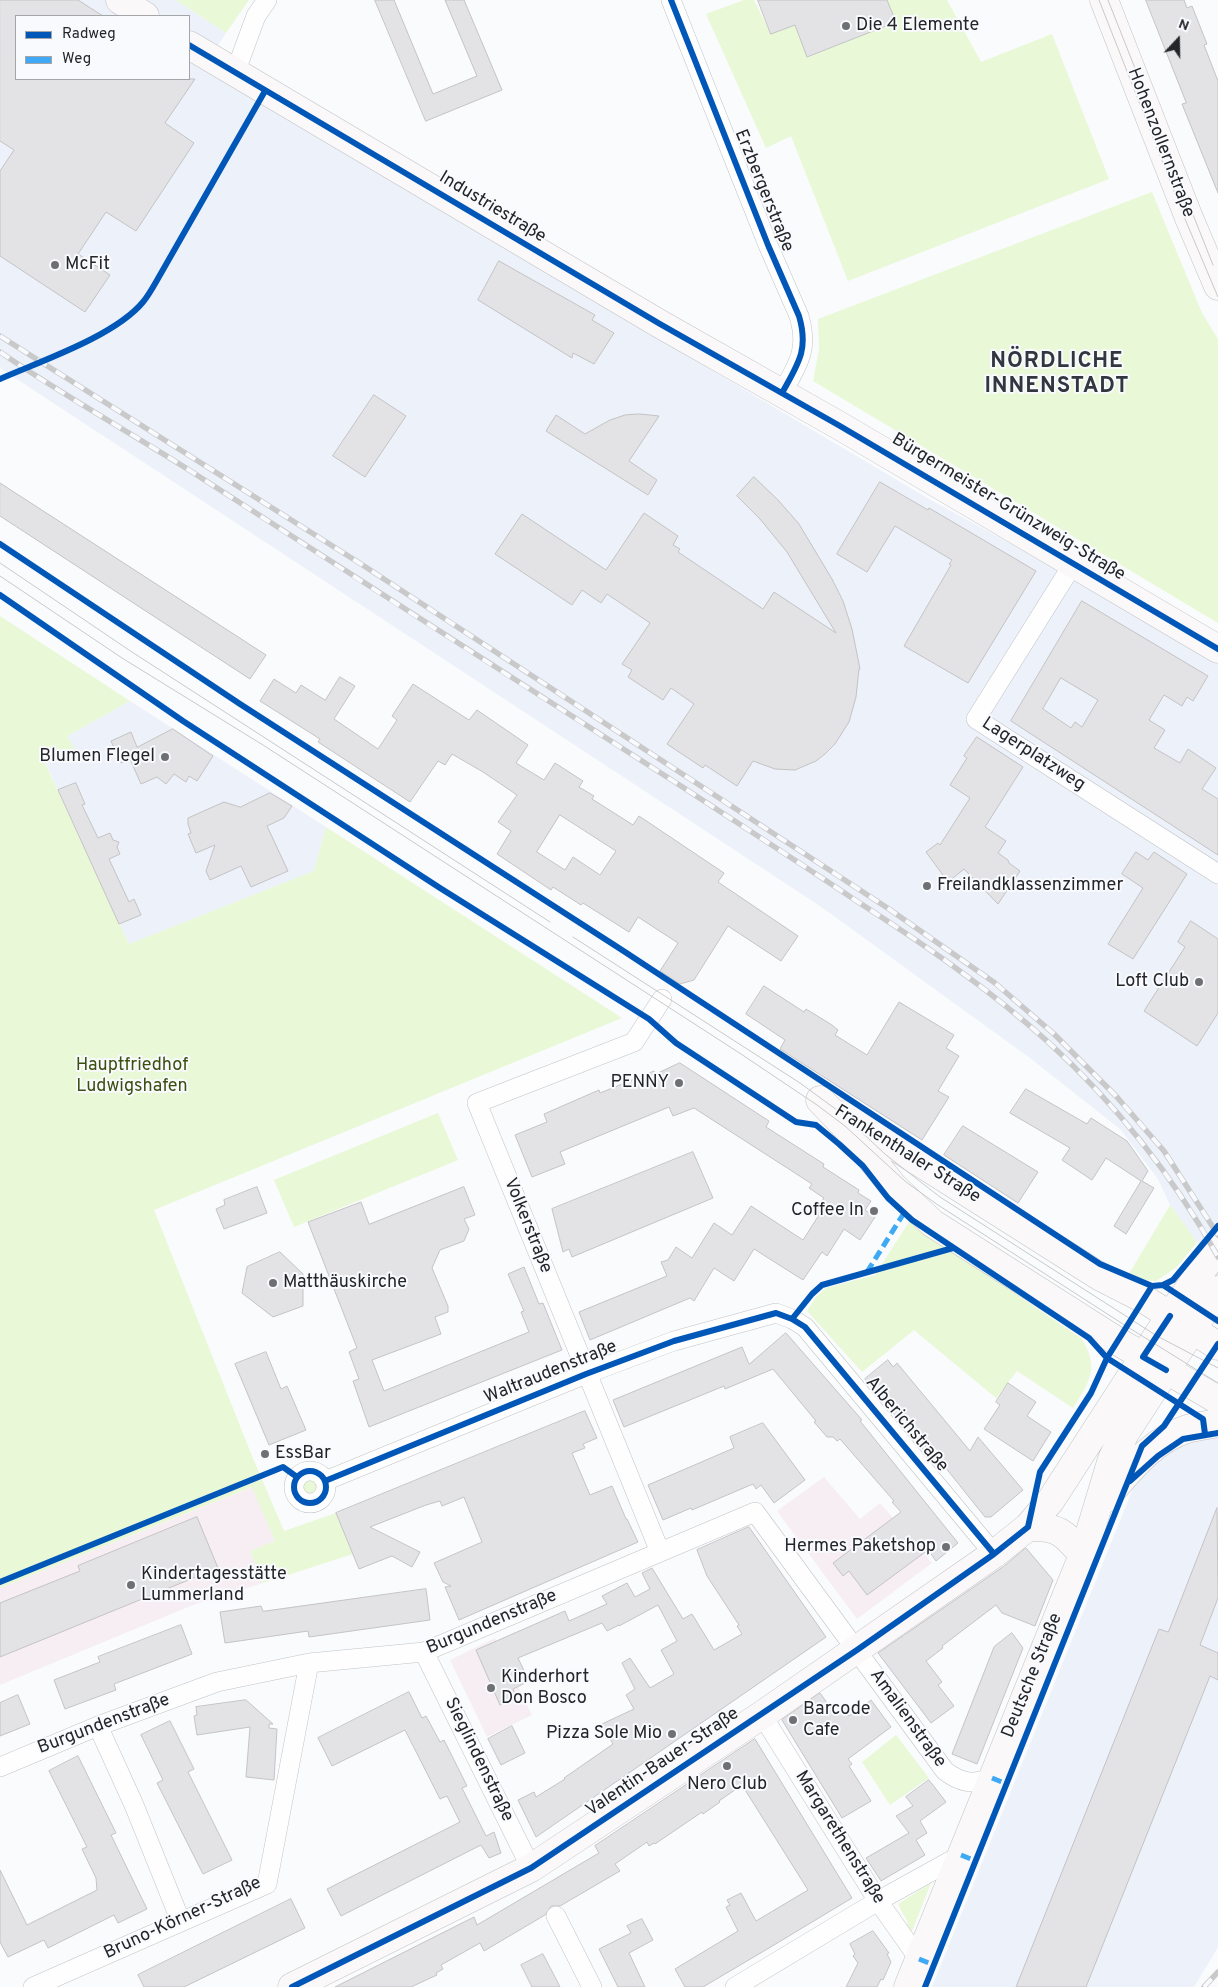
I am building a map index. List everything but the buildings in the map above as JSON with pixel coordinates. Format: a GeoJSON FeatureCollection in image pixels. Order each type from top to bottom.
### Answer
{"type":"FeatureCollection","features":[{"type":"Feature","properties":{"kind":"street"},"geometry":{"type":"LineString","coordinates":[[120,0],[143,15]]}},
{"type":"Feature","properties":{"kind":"street"},"geometry":{"type":"LineString","coordinates":[[235,73],[256,16],[266,0]]}},
{"type":"Feature","properties":{"kind":"street","name":"Erzbergerstraße"},"geometry":{"type":"LineString","coordinates":[[671,0],[739,174],[804,332],[803,348],[798,364],[782,393]]}},
{"type":"Feature","properties":{"kind":"street","name":"Hohenzollernstraße"},"geometry":{"type":"LineString","coordinates":[[1104,0],[1189,218],[1218,286]]}},
{"type":"Feature","properties":{"kind":"street","name":"Industriestraße"},"geometry":{"type":"LineString","coordinates":[[190,46],[660,324],[782,393]]}},
{"type":"Feature","properties":{"kind":"street","name":"Bürgermeister-Grünzweig-Straße"},"geometry":{"type":"LineString","coordinates":[[782,393],[1218,649]]}},
{"type":"Feature","properties":{"kind":"street","name":"Lagerplatzweg"},"geometry":{"type":"LineString","coordinates":[[1074,564],[976,719],[1218,874]]}},
{"type":"Feature","properties":{"kind":"street","name":"Volkerstraße"},"geometry":{"type":"LineString","coordinates":[[660,1552],[477,1103],[634,1042],[662,999]]}},
{"type":"Feature","properties":{"kind":"street","name":"Frankenthaler Straße"},"geometry":{"type":"LineString","coordinates":[[1218,1346],[1144,1299],[1099,1276],[820,1100],[845,1126],[893,1186],[932,1223],[1155,1363],[1218,1400]]}},
{"type":"Feature","properties":{"kind":"street"},"geometry":{"type":"LineString","coordinates":[[1181,1323],[1218,1247]]}},
{"type":"Feature","properties":{"kind":"street"},"geometry":{"type":"LineString","coordinates":[[1181,1323],[1218,1290]]}},
{"type":"Feature","properties":{"kind":"street","name":"Waltraudenstraße"},"geometry":{"type":"LineString","coordinates":[[326,1481],[586,1374],[674,1341],[776,1313],[792,1319]]}},
{"type":"Feature","properties":{"kind":"street","name":"Alberichstraße"},"geometry":{"type":"LineString","coordinates":[[792,1319],[805,1327],[994,1554]]}},
{"type":"Feature","properties":{"kind":"street","name":"Valentin-Bauer-Straße"},"geometry":{"type":"LineString","coordinates":[[292,1987],[531,1868],[762,1715],[994,1554],[1028,1528],[1051,1500],[1155,1363],[1181,1323]]}},
{"type":"Feature","properties":{"kind":"street","name":"Deutsche Straße"},"geometry":{"type":"LineString","coordinates":[[908,1987],[1083,1556],[1112,1459],[1155,1363]]}},
{"type":"Feature","properties":{"kind":"street"},"geometry":{"type":"LineString","coordinates":[[1098,1508],[1136,1463],[1171,1435],[1187,1429],[1218,1423]]}},
{"type":"Feature","properties":{"kind":"street","name":"Burgundenstraße"},"geometry":{"type":"LineString","coordinates":[[0,1767],[98,1726],[217,1682],[309,1663],[424,1652],[755,1512],[857,1650]]}},
{"type":"Feature","properties":{"kind":"street"},"geometry":{"type":"LineString","coordinates":[[1028,1528],[1046,1526],[1056,1530],[1066,1536],[1083,1556]]}},
{"type":"Feature","properties":{"kind":"street","name":"Amalienstraße"},"geometry":{"type":"LineString","coordinates":[[857,1650],[945,1771],[955,1779],[968,1783],[978,1783],[992,1778]]}},
{"type":"Feature","properties":{"kind":"street","name":"Sieglindenstraße"},"geometry":{"type":"LineString","coordinates":[[424,1652],[531,1868]]}},
{"type":"Feature","properties":{"kind":"street","name":"Bruno-Körner-Straße"},"geometry":{"type":"LineString","coordinates":[[33,1987],[267,1884],[309,1663]]}},
{"type":"Feature","properties":{"kind":"street","name":"Margarethenstraße"},"geometry":{"type":"LineString","coordinates":[[762,1715],[878,1901],[919,1959]]}},
{"type":"Feature","properties":{"kind":"street"},"geometry":{"type":"LineString","coordinates":[[98,1726],[134,1805],[181,1922]]}},
{"type":"Feature","properties":{"kind":"street"},"geometry":{"type":"LineString","coordinates":[[736,1987],[878,1901],[961,1855]]}},
{"type":"Feature","properties":{"kind":"street"},"geometry":{"type":"LineString","coordinates":[[556,1916],[592,1987]]}},
{"type":"Feature","properties":{"kind":"shaded area"},"geometry":{"type":"Polygon","coordinates":[[[0,0],[176,0],[226,33],[203,69],[929,499],[1066,574],[1218,664],[1218,1279],[1197,1242],[1170,1205],[1158,1179],[1120,1129],[1030,1058],[820,906],[0,368],[0,0]]]}},
{"type":"Feature","properties":{"kind":"shaded area"},"geometry":{"type":"Polygon","coordinates":[[[130,701],[326,827],[314,871],[129,944],[45,762],[74,749],[67,736],[130,701]]]}},
{"type":"Feature","properties":{"kind":"shaded area"},"geometry":{"type":"Polygon","coordinates":[[[1218,1434],[1218,1947],[1194,1987],[932,1987],[1134,1486],[1164,1456],[1187,1441],[1218,1434]]]}},
{"type":"Feature","properties":{"kind":"shaded area"},"geometry":{"type":"Polygon","coordinates":[[[824,1477],[860,1519],[880,1503],[932,1563],[857,1619],[777,1511],[824,1477]]]}},
{"type":"Feature","properties":{"kind":"shaded area","name":"Kindertagesstätte Lummerland"},"geometry":{"type":"Polygon","coordinates":[[[253,1487],[275,1541],[250,1551],[263,1583],[193,1605],[0,1685],[0,1588],[253,1487]]]}},
{"type":"Feature","properties":{"kind":"shaded area","name":"Kinderhort Don Bosco"},"geometry":{"type":"Polygon","coordinates":[[[495,1638],[532,1715],[487,1737],[450,1660],[495,1638]]]}},
{"type":"Feature","properties":{"kind":"green space"},"geometry":{"type":"Polygon","coordinates":[[[176,0],[249,0],[226,33],[176,0]]]}},
{"type":"Feature","properties":{"kind":"green space"},"geometry":{"type":"Polygon","coordinates":[[[744,0],[754,0],[771,34],[795,25],[808,57],[895,22],[887,0],[947,0],[981,62],[1052,34],[1109,179],[848,281],[791,136],[766,148],[706,14],[744,0]]]}},
{"type":"Feature","properties":{"kind":"green space"},"geometry":{"type":"Polygon","coordinates":[[[1152,192],[1202,313],[1218,339],[1218,623],[813,381],[819,350],[818,319],[1152,192]]]}},
{"type":"Feature","properties":{"kind":"green space","name":"Hauptfriedhof Ludwigshafen"},"geometry":{"type":"Polygon","coordinates":[[[0,616],[130,701],[67,736],[75,749],[45,763],[129,944],[314,871],[326,827],[622,1018],[154,1210],[252,1456],[284,1531],[336,1513],[353,1554],[263,1583],[250,1551],[275,1541],[252,1487],[0,1588],[0,616]]]}},
{"type":"Feature","properties":{"kind":"green space"},"geometry":{"type":"Polygon","coordinates":[[[438,1113],[458,1160],[294,1227],[274,1180],[438,1113]]]}},
{"type":"Feature","properties":{"kind":"green space"},"geometry":{"type":"Polygon","coordinates":[[[1170,1205],[1197,1242],[1177,1267],[1156,1281],[1126,1279],[1170,1205]]]}},
{"type":"Feature","properties":{"kind":"green space"},"geometry":{"type":"Polygon","coordinates":[[[909,1222],[1081,1338],[1087,1348],[1091,1366],[1088,1382],[1073,1408],[1017,1371],[996,1398],[914,1330],[862,1372],[807,1311],[816,1297],[826,1288],[875,1275],[909,1222]]]}},
{"type":"Feature","properties":{"kind":"green space"},"geometry":{"type":"Polygon","coordinates":[[[310,1471],[322,1475],[326,1487],[322,1499],[310,1503],[298,1499],[294,1487],[298,1475],[310,1471]]]}},
{"type":"Feature","properties":{"kind":"green space"},"geometry":{"type":"Polygon","coordinates":[[[896,1735],[929,1778],[890,1805],[862,1762],[896,1735]]]}},
{"type":"Feature","properties":{"kind":"green space"},"geometry":{"type":"Polygon","coordinates":[[[931,1883],[910,1936],[903,1927],[908,1923],[898,1904],[931,1883]]]}},
{"type":"Feature","properties":{"kind":"tram line"},"geometry":{"type":"LineString","coordinates":[[1099,0],[1185,219],[1218,297]]}},
{"type":"Feature","properties":{"kind":"tram line"},"geometry":{"type":"LineString","coordinates":[[1108,0],[1213,265]]}},
{"type":"Feature","properties":{"kind":"tram line"},"geometry":{"type":"LineString","coordinates":[[0,563],[132,652],[550,922]]}},
{"type":"Feature","properties":{"kind":"tram line"},"geometry":{"type":"LineString","coordinates":[[0,576],[122,658],[263,745],[741,1054],[845,1126],[906,1182],[938,1205],[1218,1383]]}},
{"type":"Feature","properties":{"kind":"tram line"},"geometry":{"type":"LineString","coordinates":[[573,937],[800,1083],[841,1113],[886,1155],[940,1197],[1157,1336],[1218,1368]]}},
{"type":"Feature","properties":{"kind":"railway"},"geometry":{"type":"LineString","coordinates":[[0,336],[361,564],[889,909],[995,983],[1054,1034],[1116,1096],[1164,1151],[1218,1235]]}},
{"type":"Feature","properties":{"kind":"railway"},"geometry":{"type":"LineString","coordinates":[[0,352],[46,383],[189,470],[681,786],[905,933],[978,984],[1047,1041],[1119,1115],[1142,1142],[1182,1198],[1218,1257]]}},
{"type":"Feature","properties":{"kind":"railway"},"geometry":{"type":"LineString","coordinates":[[1204,1987],[1218,1972]]}},
{"type":"Feature","properties":{"kind":"marked path"},"geometry":{"type":"LineString","coordinates":[[867,1272],[904,1213]]}},
{"type":"Feature","properties":{"kind":"marked path"},"geometry":{"type":"LineString","coordinates":[[992,1778],[1007,1784]]}},
{"type":"Feature","properties":{"kind":"marked path"},"geometry":{"type":"LineString","coordinates":[[961,1855],[976,1861]]}},
{"type":"Feature","properties":{"kind":"marked path"},"geometry":{"type":"LineString","coordinates":[[919,1959],[934,1965]]}},
{"type":"Feature","properties":{"kind":"cycle path"},"geometry":{"type":"LineString","coordinates":[[671,0],[768,245],[799,316],[803,338],[802,348],[797,365],[782,393]]}},
{"type":"Feature","properties":{"kind":"cycle path"},"geometry":{"type":"LineString","coordinates":[[190,46],[660,324],[840,426],[1218,649]]}},
{"type":"Feature","properties":{"kind":"cycle path"},"geometry":{"type":"LineString","coordinates":[[0,379],[96,337],[115,326],[143,302],[265,91]]}},
{"type":"Feature","properties":{"kind":"cycle path"},"geometry":{"type":"LineString","coordinates":[[0,544],[240,704],[622,950],[1100,1264],[1152,1286],[1163,1285],[1173,1280],[1218,1226]]}},
{"type":"Feature","properties":{"kind":"cycle path"},"geometry":{"type":"LineString","coordinates":[[0,595],[183,721],[440,888],[649,1019],[676,1043],[796,1122],[816,1125],[863,1166],[888,1198],[912,1220],[1089,1338],[1107,1358],[1203,1419],[1205,1434]]}},
{"type":"Feature","properties":{"kind":"cycle path"},"geometry":{"type":"LineString","coordinates":[[792,1319],[812,1294],[822,1285],[953,1248]]}},
{"type":"Feature","properties":{"kind":"cycle path"},"geometry":{"type":"LineString","coordinates":[[1163,1285],[1218,1321]]}},
{"type":"Feature","properties":{"kind":"cycle path"},"geometry":{"type":"LineString","coordinates":[[292,1987],[531,1868],[857,1650],[994,1554],[1028,1527],[1040,1472],[1091,1393],[1107,1358],[1152,1286]]}},
{"type":"Feature","properties":{"kind":"cycle path"},"geometry":{"type":"LineString","coordinates":[[325,1481],[586,1374],[674,1341],[776,1313],[792,1319],[805,1327],[994,1554]]}},
{"type":"Feature","properties":{"kind":"cycle path"},"geometry":{"type":"LineString","coordinates":[[1166,1370],[1143,1357],[1170,1316]]}},
{"type":"Feature","properties":{"kind":"cycle path"},"geometry":{"type":"LineString","coordinates":[[925,1987],[1142,1446],[1164,1426],[1218,1344]]}},
{"type":"Feature","properties":{"kind":"cycle path"},"geometry":{"type":"LineString","coordinates":[[1130,1481],[1158,1456],[1183,1439],[1218,1433]]}},
{"type":"Feature","properties":{"kind":"cycle path"},"geometry":{"type":"LineString","coordinates":[[0,1582],[283,1467],[297,1477]]}},
{"type":"Feature","properties":{"kind":"cycle path"},"geometry":{"type":"LineString","coordinates":[[310,1471],[322,1475],[326,1487],[322,1499],[310,1503],[298,1499],[294,1487],[298,1475],[310,1471]]}},
{"type":"Feature","properties":{"kind":"place","name":"Die 4 Elemente"},"geometry":{"type":"Point","coordinates":[846,26]}},
{"type":"Feature","properties":{"kind":"place","name":"McFit"},"geometry":{"type":"Point","coordinates":[55,265]}},
{"type":"Feature","properties":{"kind":"place","name":"Blumen Flegel"},"geometry":{"type":"Point","coordinates":[165,757]}},
{"type":"Feature","properties":{"kind":"place","name":"Freilandklassenzimmer"},"geometry":{"type":"Point","coordinates":[927,886]}},
{"type":"Feature","properties":{"kind":"place","name":"Loft Club"},"geometry":{"type":"Point","coordinates":[1199,982]}},
{"type":"Feature","properties":{"kind":"place","name":"PENNY"},"geometry":{"type":"Point","coordinates":[679,1083]}},
{"type":"Feature","properties":{"kind":"place","name":"Coffee In"},"geometry":{"type":"Point","coordinates":[874,1211]}},
{"type":"Feature","properties":{"kind":"place","name":"Matthäuskirche"},"geometry":{"type":"Point","coordinates":[273,1283]}},
{"type":"Feature","properties":{"kind":"place","name":"EssBar"},"geometry":{"type":"Point","coordinates":[265,1454]}},
{"type":"Feature","properties":{"kind":"place","name":"Hermes Paketshop"},"geometry":{"type":"Point","coordinates":[946,1547]}},
{"type":"Feature","properties":{"kind":"place","name":"Kindertagesstätte Lummerland"},"geometry":{"type":"Point","coordinates":[131,1585]}},
{"type":"Feature","properties":{"kind":"place","name":"Kinderhort Don Bosco"},"geometry":{"type":"Point","coordinates":[491,1688]}},
{"type":"Feature","properties":{"kind":"place","name":"Barcode Cafe"},"geometry":{"type":"Point","coordinates":[793,1720]}},
{"type":"Feature","properties":{"kind":"place","name":"Pizza Sole Mio"},"geometry":{"type":"Point","coordinates":[672,1734]}},
{"type":"Feature","properties":{"kind":"place","name":"Nero Club"},"geometry":{"type":"Point","coordinates":[727,1766]}},
{"type":"Feature","properties":{"kind":"district","name":"NÖRDLICHE INNENSTADT"},"geometry":{"type":"Point","coordinates":[1057,376]}}]}
